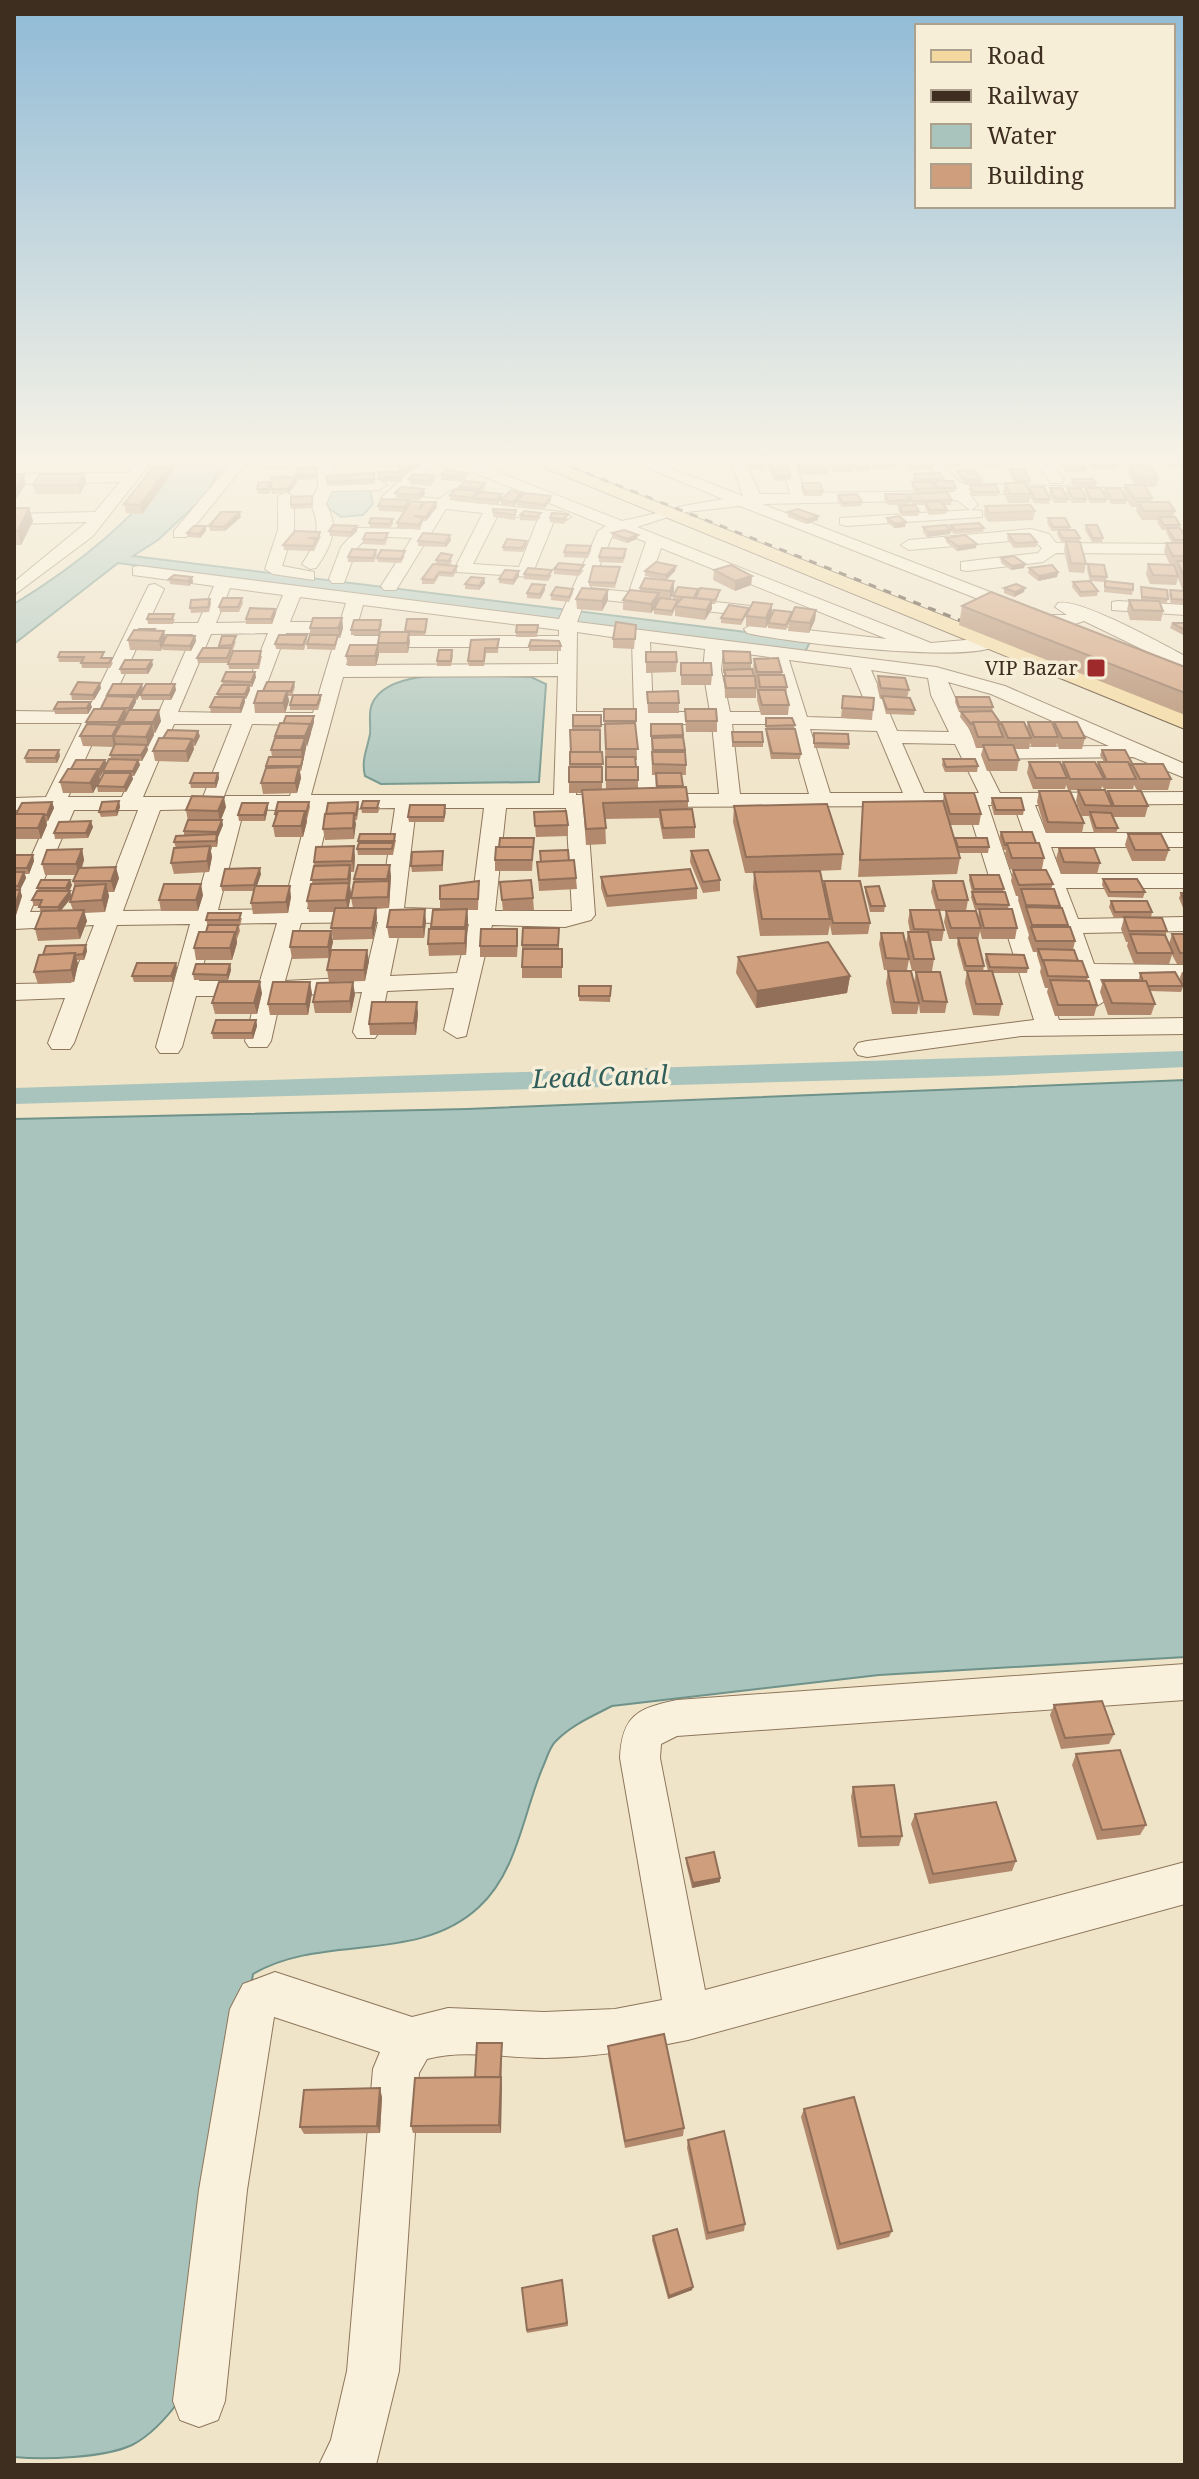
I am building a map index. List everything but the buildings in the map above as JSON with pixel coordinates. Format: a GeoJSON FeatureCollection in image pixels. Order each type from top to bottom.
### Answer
{"type":"FeatureCollection","features":[{"type":"Feature","properties":{"kind":"main road"},"geometry":{"type":"LineString","coordinates":[[828,577],[1185,721]]}},
{"type":"Feature","properties":{"kind":"main road"},"geometry":{"type":"LineString","coordinates":[[843,577],[1185,708]]}},
{"type":"Feature","properties":{"kind":"street"},"geometry":{"type":"LineString","coordinates":[[14,590],[32,577]]}},
{"type":"Feature","properties":{"kind":"street"},"geometry":{"type":"LineString","coordinates":[[183,577],[356,597],[929,649],[989,644]]}},
{"type":"Feature","properties":{"kind":"street"},"geometry":{"type":"LineString","coordinates":[[353,577],[390,586],[571,616],[641,633],[936,673],[998,690],[1185,772]]}},
{"type":"Feature","properties":{"kind":"street"},"geometry":{"type":"LineString","coordinates":[[390,586],[396,577]]}},
{"type":"Feature","properties":{"kind":"street"},"geometry":{"type":"LineString","coordinates":[[512,591],[522,577]]}},
{"type":"Feature","properties":{"kind":"street"},"geometry":{"type":"LineString","coordinates":[[155,589],[91,718],[15,920],[391,915],[539,922],[583,915],[570,801],[566,718],[571,616],[590,577]]}},
{"type":"Feature","properties":{"kind":"street"},"geometry":{"type":"LineString","coordinates":[[635,599],[643,577]]}},
{"type":"Feature","properties":{"kind":"street"},"geometry":{"type":"LineString","coordinates":[[722,577],[712,585],[743,600],[736,610]]}},
{"type":"Feature","properties":{"kind":"street"},"geometry":{"type":"LineString","coordinates":[[743,577],[929,649]]}},
{"type":"Feature","properties":{"kind":"street"},"geometry":{"type":"LineString","coordinates":[[943,577],[1060,622],[1083,615]]}},
{"type":"Feature","properties":{"kind":"street"},"geometry":{"type":"LineString","coordinates":[[993,577],[1009,583]]}},
{"type":"Feature","properties":{"kind":"street"},"geometry":{"type":"LineString","coordinates":[[61,1043],[109,917],[166,719],[224,582]]}},
{"type":"Feature","properties":{"kind":"street"},"geometry":{"type":"LineString","coordinates":[[211,803],[294,590]]}},
{"type":"Feature","properties":{"kind":"street"},"geometry":{"type":"LineString","coordinates":[[312,805],[300,795],[356,597]]}},
{"type":"Feature","properties":{"kind":"street"},"geometry":{"type":"LineString","coordinates":[[1009,604],[1040,597],[1128,633],[1185,664]]}},
{"type":"Feature","properties":{"kind":"street"},"geometry":{"type":"LineString","coordinates":[[134,629],[280,627],[346,634],[571,616],[635,599],[865,624]]}},
{"type":"Feature","properties":{"kind":"street"},"geometry":{"type":"LineString","coordinates":[[1118,606],[1185,610]]}},
{"type":"Feature","properties":{"kind":"street"},"geometry":{"type":"LineString","coordinates":[[641,633],[646,800]]}},
{"type":"Feature","properties":{"kind":"street"},"geometry":{"type":"LineString","coordinates":[[715,644],[712,670],[730,798]]}},
{"type":"Feature","properties":{"kind":"street"},"geometry":{"type":"LineString","coordinates":[[1156,650],[1185,646]]}},
{"type":"Feature","properties":{"kind":"street"},"geometry":{"type":"LineString","coordinates":[[777,652],[821,798]]}},
{"type":"Feature","properties":{"kind":"street"},"geometry":{"type":"LineString","coordinates":[[858,663],[916,799]]}},
{"type":"Feature","properties":{"kind":"street"},"geometry":{"type":"LineString","coordinates":[[336,671],[567,670]]}},
{"type":"Feature","properties":{"kind":"street"},"geometry":{"type":"LineString","coordinates":[[936,673],[941,695],[966,746],[985,800],[1049,1028]]}},
{"type":"Feature","properties":{"kind":"street"},"geometry":{"type":"LineString","coordinates":[[14,717],[322,719]]}},
{"type":"Feature","properties":{"kind":"street"},"geometry":{"type":"LineString","coordinates":[[566,718],[721,717],[798,721],[887,731],[966,746],[1139,752]]}},
{"type":"Feature","properties":{"kind":"street"},"geometry":{"type":"LineString","coordinates":[[14,804],[141,802],[312,805],[730,798],[1179,798],[1185,821]]}},
{"type":"Feature","properties":{"kind":"street"},"geometry":{"type":"LineString","coordinates":[[1022,799],[1105,1027]]}},
{"type":"Feature","properties":{"kind":"street"},"geometry":{"type":"LineString","coordinates":[[457,1030],[482,918],[496,802]]}},
{"type":"Feature","properties":{"kind":"street"},"geometry":{"type":"LineString","coordinates":[[169,1047],[235,804]]}},
{"type":"Feature","properties":{"kind":"street"},"geometry":{"type":"LineString","coordinates":[[366,1032],[391,915],[406,804]]}},
{"type":"Feature","properties":{"kind":"street"},"geometry":{"type":"LineString","coordinates":[[258,1041],[273,989],[283,936],[293,916],[312,805]]}},
{"type":"Feature","properties":{"kind":"street"},"geometry":{"type":"LineString","coordinates":[[1039,840],[1185,840]]}},
{"type":"Feature","properties":{"kind":"street"},"geometry":{"type":"LineString","coordinates":[[1053,881],[1185,881]]}},
{"type":"Feature","properties":{"kind":"street"},"geometry":{"type":"LineString","coordinates":[[1069,926],[1185,924]]}},
{"type":"Feature","properties":{"kind":"street"},"geometry":{"type":"LineString","coordinates":[[1085,971],[1185,972]]}},
{"type":"Feature","properties":{"kind":"street"},"geometry":{"type":"LineString","coordinates":[[185,988],[273,989],[468,980]]}},
{"type":"Feature","properties":{"kind":"street"},"geometry":{"type":"LineString","coordinates":[[14,992],[81,990]]}},
{"type":"Feature","properties":{"kind":"street"},"geometry":{"type":"LineString","coordinates":[[867,1049],[988,1032],[1185,1026]]}},
{"type":"Feature","properties":{"kind":"street"},"geometry":{"type":"LineString","coordinates":[[688,2017],[640,1758],[641,1736],[655,1723],[692,1716],[1185,1682]]}},
{"type":"Feature","properties":{"kind":"street"},"geometry":{"type":"LineString","coordinates":[[199,2401],[223,2190],[253,2009],[259,2000],[275,1994],[412,2040],[448,2031],[544,2035],[615,2032],[688,2017],[1185,1883]]}},
{"type":"Feature","properties":{"kind":"street"},"geometry":{"type":"LineString","coordinates":[[346,2465],[355,2451],[373,2371],[396,2069],[412,2040]]}},
{"type":"Feature","properties":{"kind":"water"},"geometry":{"type":"Polygon","coordinates":[[[55,577],[100,577],[14,644],[14,604],[55,577]]]}},
{"type":"Feature","properties":{"kind":"water"},"geometry":{"type":"Polygon","coordinates":[[[224,577],[300,577],[811,640],[805,652],[224,577]]]}},
{"type":"Feature","properties":{"kind":"water"},"geometry":{"type":"Polygon","coordinates":[[[448,675],[531,677],[546,684],[539,782],[381,784],[365,776],[371,707],[381,692],[394,684],[448,675]]]}},
{"type":"Feature","properties":{"kind":"water"},"geometry":{"type":"Polygon","coordinates":[[[1185,1080],[1185,1657],[879,1675],[612,1706],[575,1726],[551,1748],[511,1860],[492,1893],[479,1907],[454,1925],[427,1936],[398,1943],[309,1954],[253,1974],[182,2397],[153,2430],[132,2445],[106,2453],[74,2457],[14,2457],[14,1119],[467,1109],[1185,1080]]]}},
{"type":"Feature","properties":{"kind":"waterway","name":"Lead Canal"},"geometry":{"type":"LineString","coordinates":[[14,1096],[988,1068],[1185,1059]]}},
{"type":"Feature","properties":{"kind":"railway"},"geometry":{"type":"LineString","coordinates":[[850,577],[980,628]]}},
{"type":"Feature","properties":{"kind":"place","name":"VIP Bazar"},"geometry":{"type":"Point","coordinates":[1096,668]}}]}
